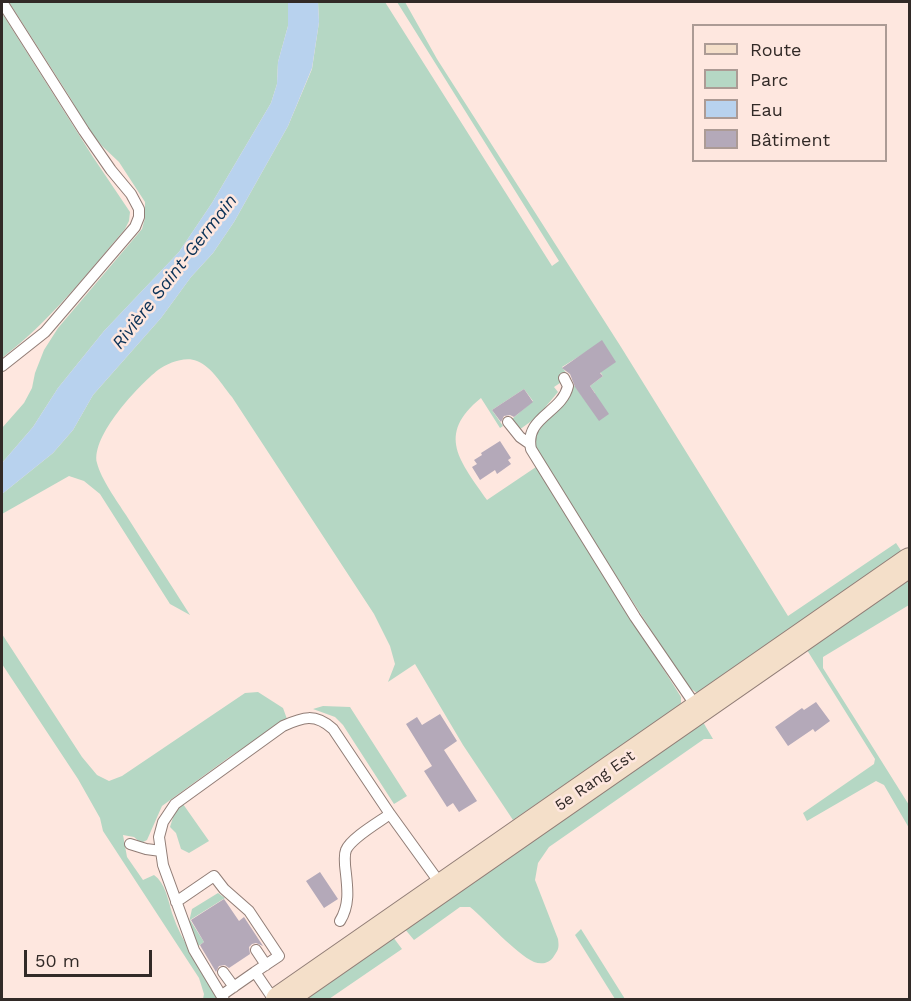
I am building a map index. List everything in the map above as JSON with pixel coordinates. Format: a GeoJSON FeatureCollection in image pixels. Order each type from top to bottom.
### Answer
{"type":"FeatureCollection","features":[{"type":"Feature","properties":{"kind":"street","name":"5e Rang Est"},"geometry":{"type":"LineString","coordinates":[[280,999],[909,562]]}},
{"type":"Feature","properties":{"kind":"lane"},"geometry":{"type":"LineString","coordinates":[[2,2],[84,131],[131,194],[139,209],[139,218],[135,227],[45,332],[2,366]]}},
{"type":"Feature","properties":{"kind":"lane"},"geometry":{"type":"LineString","coordinates":[[564,378],[568,386],[567,392],[531,430],[530,444],[537,461],[634,617],[698,709]]}},
{"type":"Feature","properties":{"kind":"lane"},"geometry":{"type":"LineString","coordinates":[[508,422],[520,437],[530,444]]}},
{"type":"Feature","properties":{"kind":"lane"},"geometry":{"type":"LineString","coordinates":[[176,902],[214,876],[224,889],[249,911],[279,956],[223,997],[194,950],[176,902],[163,865],[159,837],[163,822],[175,804],[283,726],[302,717],[315,718],[333,729],[442,887]]}},
{"type":"Feature","properties":{"kind":"lane"},"geometry":{"type":"LineString","coordinates":[[340,921],[346,912],[348,900],[346,849],[353,841],[390,814]]}},
{"type":"Feature","properties":{"kind":"lane"},"geometry":{"type":"LineString","coordinates":[[130,844],[161,851]]}},
{"type":"Feature","properties":{"kind":"lane"},"geometry":{"type":"LineString","coordinates":[[256,950],[266,965]]}},
{"type":"Feature","properties":{"kind":"lane"},"geometry":{"type":"LineString","coordinates":[[223,972],[234,987]]}},
{"type":"Feature","properties":{"kind":"lane"},"geometry":{"type":"LineString","coordinates":[[255,972],[274,999]]}},
{"type":"Feature","properties":{"kind":"green space"},"geometry":{"type":"Polygon","coordinates":[[[9,2],[288,2],[288,26],[278,62],[277,84],[271,103],[212,203],[179,252],[104,331],[58,388],[33,427],[2,463],[2,428],[24,403],[32,388],[44,350],[58,328],[142,229],[145,218],[145,202],[119,162],[85,125],[9,2]]]}},
{"type":"Feature","properties":{"kind":"green space"},"geometry":{"type":"Polygon","coordinates":[[[318,2],[385,2],[552,266],[559,261],[397,2],[405,2],[437,59],[621,347],[788,616],[896,543],[902,552],[697,693],[687,686],[534,448],[534,438],[538,429],[566,402],[569,391],[574,385],[585,400],[595,393],[590,386],[603,376],[586,352],[562,367],[569,377],[554,387],[558,392],[537,417],[519,430],[512,419],[533,401],[524,389],[492,410],[503,426],[500,428],[481,398],[467,411],[459,424],[456,437],[457,449],[462,461],[487,500],[536,467],[681,697],[681,703],[674,710],[513,820],[463,745],[415,664],[388,682],[395,664],[390,646],[374,614],[232,397],[212,372],[197,361],[182,360],[172,363],[158,370],[139,387],[108,426],[97,452],[97,463],[106,483],[190,615],[170,604],[100,494],[84,481],[69,476],[2,514],[2,494],[53,453],[73,430],[93,395],[161,318],[191,277],[213,253],[234,222],[288,126],[312,69],[319,22],[318,2]]]}},
{"type":"Feature","properties":{"kind":"green space"},"geometry":{"type":"Polygon","coordinates":[[[2,13],[130,212],[125,229],[81,281],[36,329],[2,358],[2,13]]]}},
{"type":"Feature","properties":{"kind":"green space"},"geometry":{"type":"Polygon","coordinates":[[[909,579],[909,605],[823,657],[823,668],[909,805],[909,828],[884,785],[876,781],[807,821],[803,813],[874,764],[875,759],[807,650],[909,579]]]}},
{"type":"Feature","properties":{"kind":"green space"},"geometry":{"type":"Polygon","coordinates":[[[2,634],[82,757],[97,775],[109,781],[122,776],[245,693],[258,692],[283,708],[287,719],[162,806],[147,840],[141,843],[134,837],[123,835],[127,857],[143,880],[154,875],[161,882],[182,936],[222,999],[203,999],[204,994],[199,978],[103,831],[100,818],[78,779],[2,664],[2,634]]]}},
{"type":"Feature","properties":{"kind":"green space"},"geometry":{"type":"Polygon","coordinates":[[[323,706],[350,707],[407,796],[394,804],[343,725],[335,717],[313,709],[323,706]]]}},
{"type":"Feature","properties":{"kind":"green space"},"geometry":{"type":"Polygon","coordinates":[[[703,722],[713,739],[704,739],[549,847],[538,863],[535,880],[558,939],[558,950],[546,963],[534,962],[526,958],[470,907],[460,907],[414,940],[404,928],[703,722]]]}},
{"type":"Feature","properties":{"kind":"green space"},"geometry":{"type":"Polygon","coordinates":[[[183,804],[209,841],[189,853],[181,849],[176,833],[170,827],[175,811],[183,804]]]}},
{"type":"Feature","properties":{"kind":"green space"},"geometry":{"type":"Polygon","coordinates":[[[218,893],[225,898],[190,920],[204,942],[197,947],[189,922],[192,909],[218,893]]]}},
{"type":"Feature","properties":{"kind":"green space"},"geometry":{"type":"Polygon","coordinates":[[[581,929],[625,999],[615,999],[575,935],[581,929]]]}},
{"type":"Feature","properties":{"kind":"green space"},"geometry":{"type":"Polygon","coordinates":[[[393,937],[402,949],[329,999],[305,1000],[393,937]]]}},
{"type":"Feature","properties":{"kind":"water","name":"Rivière Saint-Germain"},"geometry":{"type":"Polygon","coordinates":[[[288,2],[318,2],[319,22],[312,68],[288,126],[234,222],[213,253],[191,277],[161,318],[93,395],[73,430],[53,453],[2,494],[2,463],[33,427],[58,388],[104,331],[179,252],[212,203],[271,103],[277,84],[278,62],[288,26],[288,2]]]}},
{"type":"Feature","properties":{"kind":"building"},"geometry":{"type":"Polygon","coordinates":[[[602,340],[616,362],[600,373],[603,376],[590,386],[609,414],[599,421],[575,387],[570,374],[562,368],[602,340]]]}},
{"type":"Feature","properties":{"kind":"building"},"geometry":{"type":"Polygon","coordinates":[[[524,389],[533,402],[514,417],[504,416],[501,422],[492,410],[524,389]]]}},
{"type":"Feature","properties":{"kind":"building"},"geometry":{"type":"Polygon","coordinates":[[[500,441],[511,458],[508,460],[511,464],[497,474],[495,470],[480,480],[472,467],[477,464],[474,460],[500,441]]]}},
{"type":"Feature","properties":{"kind":"building"},"geometry":{"type":"Polygon","coordinates":[[[816,702],[830,721],[815,732],[813,729],[788,746],[775,727],[802,708],[804,710],[816,702]]]}},
{"type":"Feature","properties":{"kind":"building"},"geometry":{"type":"Polygon","coordinates":[[[440,714],[457,741],[444,750],[477,801],[459,812],[453,803],[447,807],[424,771],[432,766],[406,724],[417,717],[422,725],[440,714]]]}},
{"type":"Feature","properties":{"kind":"building"},"geometry":{"type":"Polygon","coordinates":[[[320,872],[338,899],[324,908],[306,881],[320,872]]]}},
{"type":"Feature","properties":{"kind":"building"},"geometry":{"type":"Polygon","coordinates":[[[224,899],[239,921],[244,917],[263,946],[252,944],[249,947],[250,954],[229,968],[225,965],[219,966],[216,972],[200,945],[204,942],[191,920],[224,899]]]}}]}
